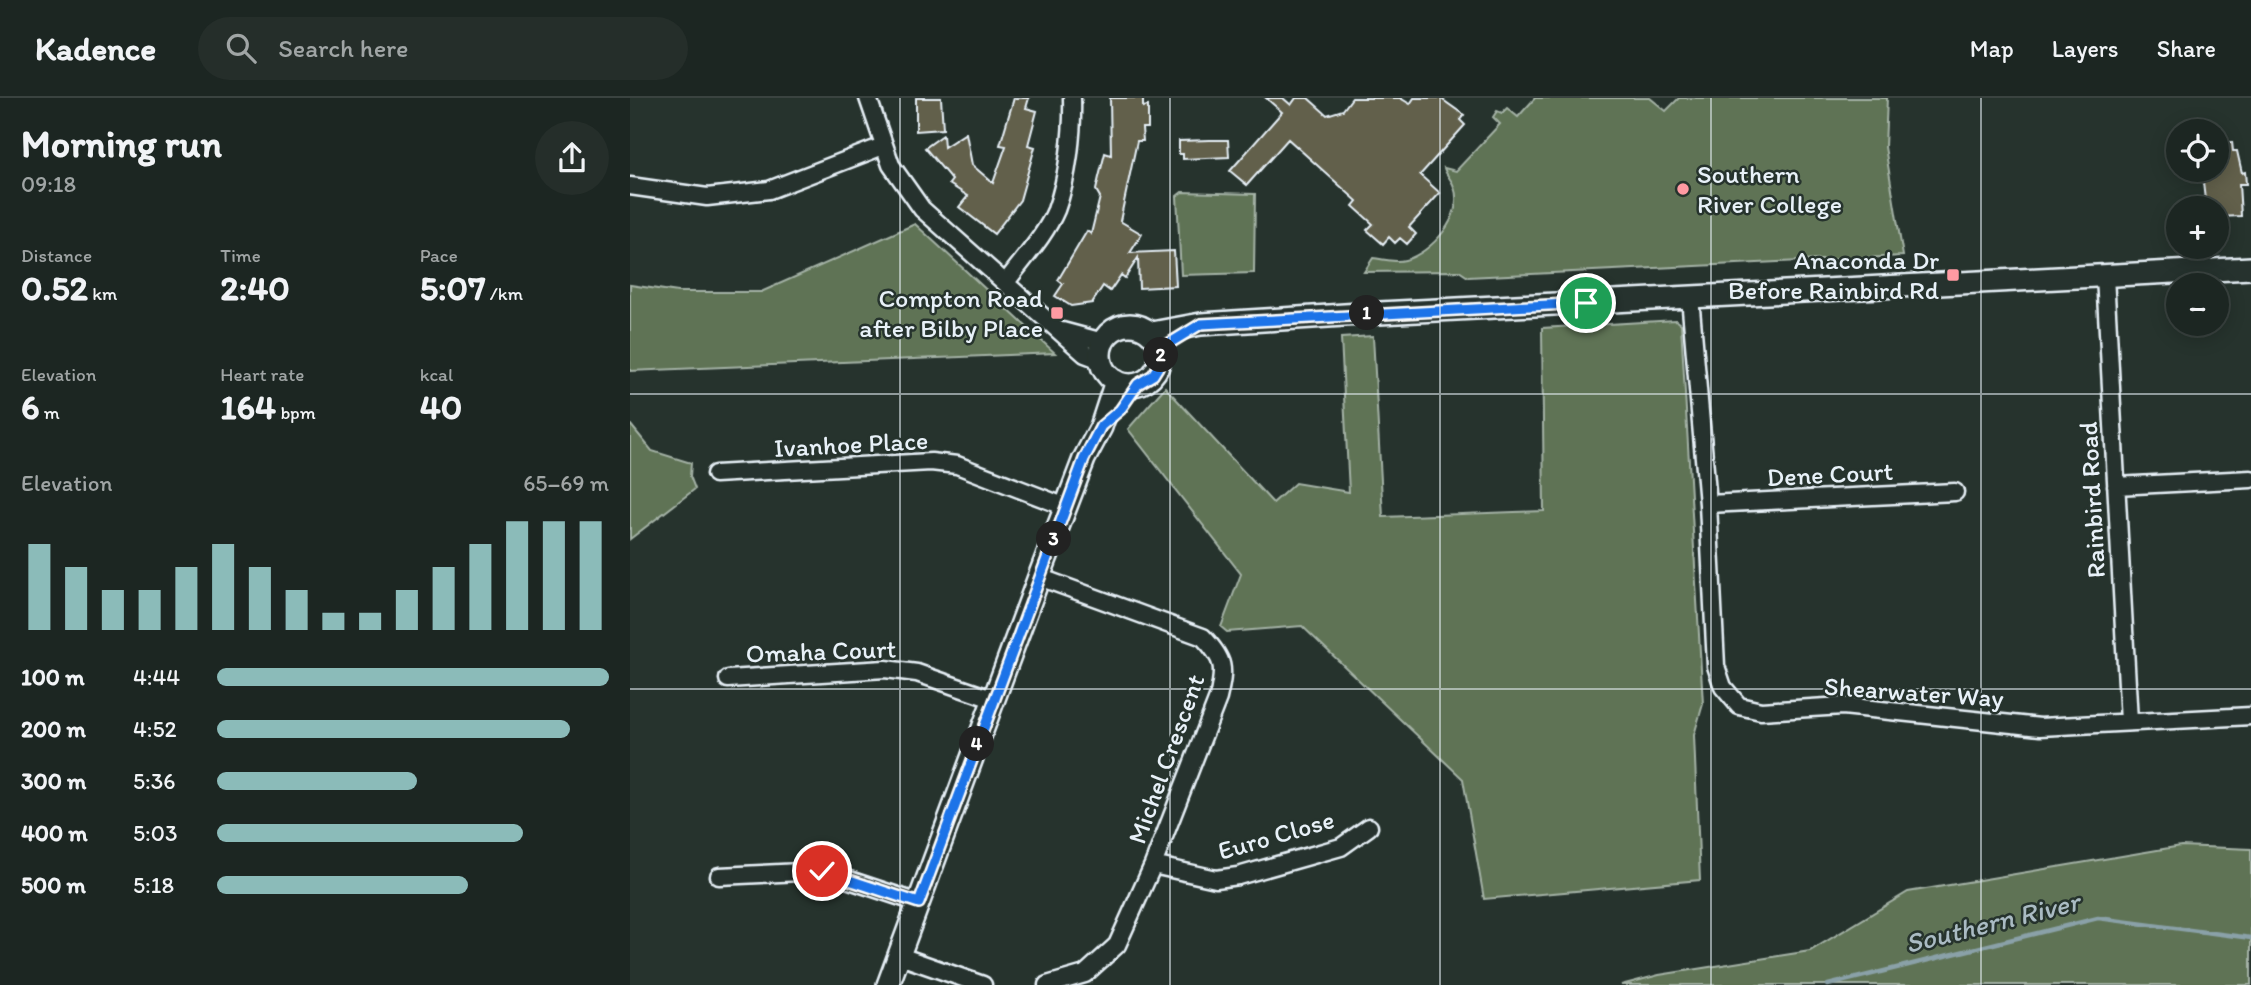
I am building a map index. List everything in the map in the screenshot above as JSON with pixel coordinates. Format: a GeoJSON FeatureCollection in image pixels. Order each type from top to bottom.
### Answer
{"type":"FeatureCollection","features":[{"type":"Feature","properties":{"kind":"main road"},"geometry":{"type":"LineString","coordinates":[[1156,341],[1201,324],[2251,268]]}},
{"type":"Feature","properties":{"kind":"main road"},"geometry":{"type":"LineString","coordinates":[[1101,426],[1120,410],[1138,384],[1153,375],[1158,367],[1156,341],[1144,328],[1125,325],[1116,328],[1102,351],[1103,369],[1116,381],[1138,384]]}},
{"type":"Feature","properties":{"kind":"main road"},"geometry":{"type":"LineString","coordinates":[[888,985],[1039,577],[1084,459],[1101,426],[1116,381]]}},
{"type":"Feature","properties":{"kind":"street"},"geometry":{"type":"LineString","coordinates":[[867,98],[883,146],[904,185],[922,209],[1007,281],[1085,354],[1102,351]]}},
{"type":"Feature","properties":{"kind":"street"},"geometry":{"type":"LineString","coordinates":[[1007,281],[1044,231],[1056,209],[1073,129],[1072,98]]}},
{"type":"Feature","properties":{"kind":"street"},"geometry":{"type":"LineString","coordinates":[[630,186],[707,197],[769,190],[883,146]]}},
{"type":"Feature","properties":{"kind":"street","name":"Rainbird Road"},"geometry":{"type":"LineString","coordinates":[[2105,276],[2129,722]]}},
{"type":"Feature","properties":{"kind":"street","name":"Shearwater Way"},"geometry":{"type":"LineString","coordinates":[[1690,297],[1708,505],[1716,666],[1723,687],[1738,706],[1761,711],[1843,706],[2040,727],[2251,716]]}},
{"type":"Feature","properties":{"kind":"street","name":"Ivanhoe Place"},"geometry":{"type":"LineString","coordinates":[[715,474],[931,462],[957,465],[1066,507]]}},
{"type":"Feature","properties":{"kind":"street"},"geometry":{"type":"LineString","coordinates":[[2116,486],[2251,479]]}},
{"type":"Feature","properties":{"kind":"street","name":"Dene Court"},"geometry":{"type":"LineString","coordinates":[[1708,505],[1955,492]]}},
{"type":"Feature","properties":{"kind":"street","name":"Michel Crescent"},"geometry":{"type":"LineString","coordinates":[[1039,577],[1203,637],[1220,654],[1224,673],[1218,698],[1153,865],[1117,945],[1085,974],[1047,985]]}},
{"type":"Feature","properties":{"kind":"street","name":"Omaha Court"},"geometry":{"type":"LineString","coordinates":[[729,679],[886,669],[917,673],[995,700]]}},
{"type":"Feature","properties":{"kind":"street","name":"Euro Close"},"geometry":{"type":"LineString","coordinates":[[1153,865],[1216,879],[1238,876],[1341,847],[1368,827]]}},
{"type":"Feature","properties":{"kind":"street"},"geometry":{"type":"LineString","coordinates":[[719,876],[822,871],[919,903]]}},
{"type":"Feature","properties":{"kind":"street"},"geometry":{"type":"LineString","coordinates":[[900,956],[983,985]]}},
{"type":"Feature","properties":{"kind":"green space"},"geometry":{"type":"Polygon","coordinates":[[[1535,98],[1650,98],[1666,111],[1679,98],[1887,98],[1885,147],[1903,256],[1468,277],[1459,271],[1364,272],[1373,258],[1405,260],[1425,250],[1435,241],[1455,210],[1453,184],[1444,168],[1456,171],[1500,124],[1493,117],[1497,111],[1502,113],[1507,108],[1518,117],[1535,98]]]}},
{"type":"Feature","properties":{"kind":"green space"},"geometry":{"type":"Polygon","coordinates":[[[1182,192],[1255,194],[1254,273],[1181,275],[1177,196],[1182,192]]]}},
{"type":"Feature","properties":{"kind":"green space"},"geometry":{"type":"Polygon","coordinates":[[[915,224],[1055,353],[630,371],[630,285],[678,292],[761,292],[915,224]]]}},
{"type":"Feature","properties":{"kind":"green space"},"geometry":{"type":"Polygon","coordinates":[[[1676,320],[1681,324],[1703,704],[1694,735],[1700,880],[1484,899],[1463,779],[1302,626],[1227,632],[1221,627],[1241,574],[1128,429],[1165,387],[1273,503],[1295,483],[1349,492],[1341,338],[1373,336],[1383,517],[1544,511],[1542,328],[1676,320]]]}},
{"type":"Feature","properties":{"kind":"green space"},"geometry":{"type":"Polygon","coordinates":[[[630,424],[652,451],[691,463],[690,476],[695,489],[630,539],[630,424]]]}},
{"type":"Feature","properties":{"kind":"green space"},"geometry":{"type":"Polygon","coordinates":[[[2181,846],[2251,849],[2251,985],[1621,985],[1659,975],[1810,951],[1908,892],[2181,846]]]}},
{"type":"Feature","properties":{"kind":"building"},"geometry":{"type":"Polygon","coordinates":[[[916,98],[941,98],[943,129],[916,131],[916,98]]]}},
{"type":"Feature","properties":{"kind":"building"},"geometry":{"type":"Polygon","coordinates":[[[1014,98],[1029,98],[1026,108],[1037,111],[1028,145],[1035,147],[1020,200],[994,234],[959,207],[968,196],[949,184],[952,180],[925,148],[943,135],[944,147],[966,133],[972,165],[993,183],[1006,146],[1000,145],[1014,98]]]}},
{"type":"Feature","properties":{"kind":"building"},"geometry":{"type":"Polygon","coordinates":[[[1110,98],[1143,98],[1143,107],[1148,106],[1148,128],[1142,128],[1143,141],[1137,141],[1120,221],[1142,234],[1130,253],[1174,251],[1176,286],[1139,288],[1138,258],[1125,278],[1121,275],[1110,291],[1103,286],[1092,303],[1071,306],[1055,296],[1063,284],[1058,280],[1087,231],[1091,234],[1100,197],[1096,190],[1105,153],[1111,155],[1110,98]]]}},
{"type":"Feature","properties":{"kind":"building"},"geometry":{"type":"Polygon","coordinates":[[[1266,98],[1283,98],[1291,105],[1296,98],[1308,98],[1327,115],[1343,110],[1352,98],[1400,98],[1410,104],[1414,98],[1440,98],[1464,115],[1460,120],[1465,125],[1420,175],[1440,193],[1409,227],[1416,234],[1407,244],[1400,238],[1395,243],[1389,237],[1383,244],[1367,230],[1373,224],[1353,206],[1357,201],[1288,139],[1247,185],[1230,171],[1282,112],[1266,98]]]}},
{"type":"Feature","properties":{"kind":"building"},"geometry":{"type":"Polygon","coordinates":[[[1228,140],[1229,157],[1183,159],[1183,154],[1179,154],[1179,141],[1228,140]]]}},
{"type":"Feature","properties":{"kind":"building"},"geometry":{"type":"Polygon","coordinates":[[[2229,142],[2232,142],[2233,151],[2237,151],[2242,173],[2245,172],[2246,184],[2239,184],[2241,216],[2229,216],[2229,196],[2205,196],[2203,182],[2229,182],[2229,142]]]}},
{"type":"Feature","properties":{"kind":"waterway","name":"Southern River"},"geometry":{"type":"LineString","coordinates":[[1828,985],[2098,918],[2251,938]]}},
{"type":"Feature","properties":{"kind":"place","name":"Southern River College"},"geometry":{"type":"Point","coordinates":[1683,189]}},
{"type":"Feature","properties":{"kind":"place","name":"Anaconda Dr Before Rainbird Rd"},"geometry":{"type":"Point","coordinates":[1953,275]}},
{"type":"Feature","properties":{"kind":"place","name":"Compton Road after Bilby Place"},"geometry":{"type":"Point","coordinates":[1057,313]}},
{"type":"Feature","properties":{"kind":"route"},"geometry":{"type":"LineString","coordinates":[[822,871],[919,903],[1084,459],[1101,426],[1120,410],[1138,384],[1153,375],[1161,358],[1160,349],[1201,324],[1586,303]]}}]}
